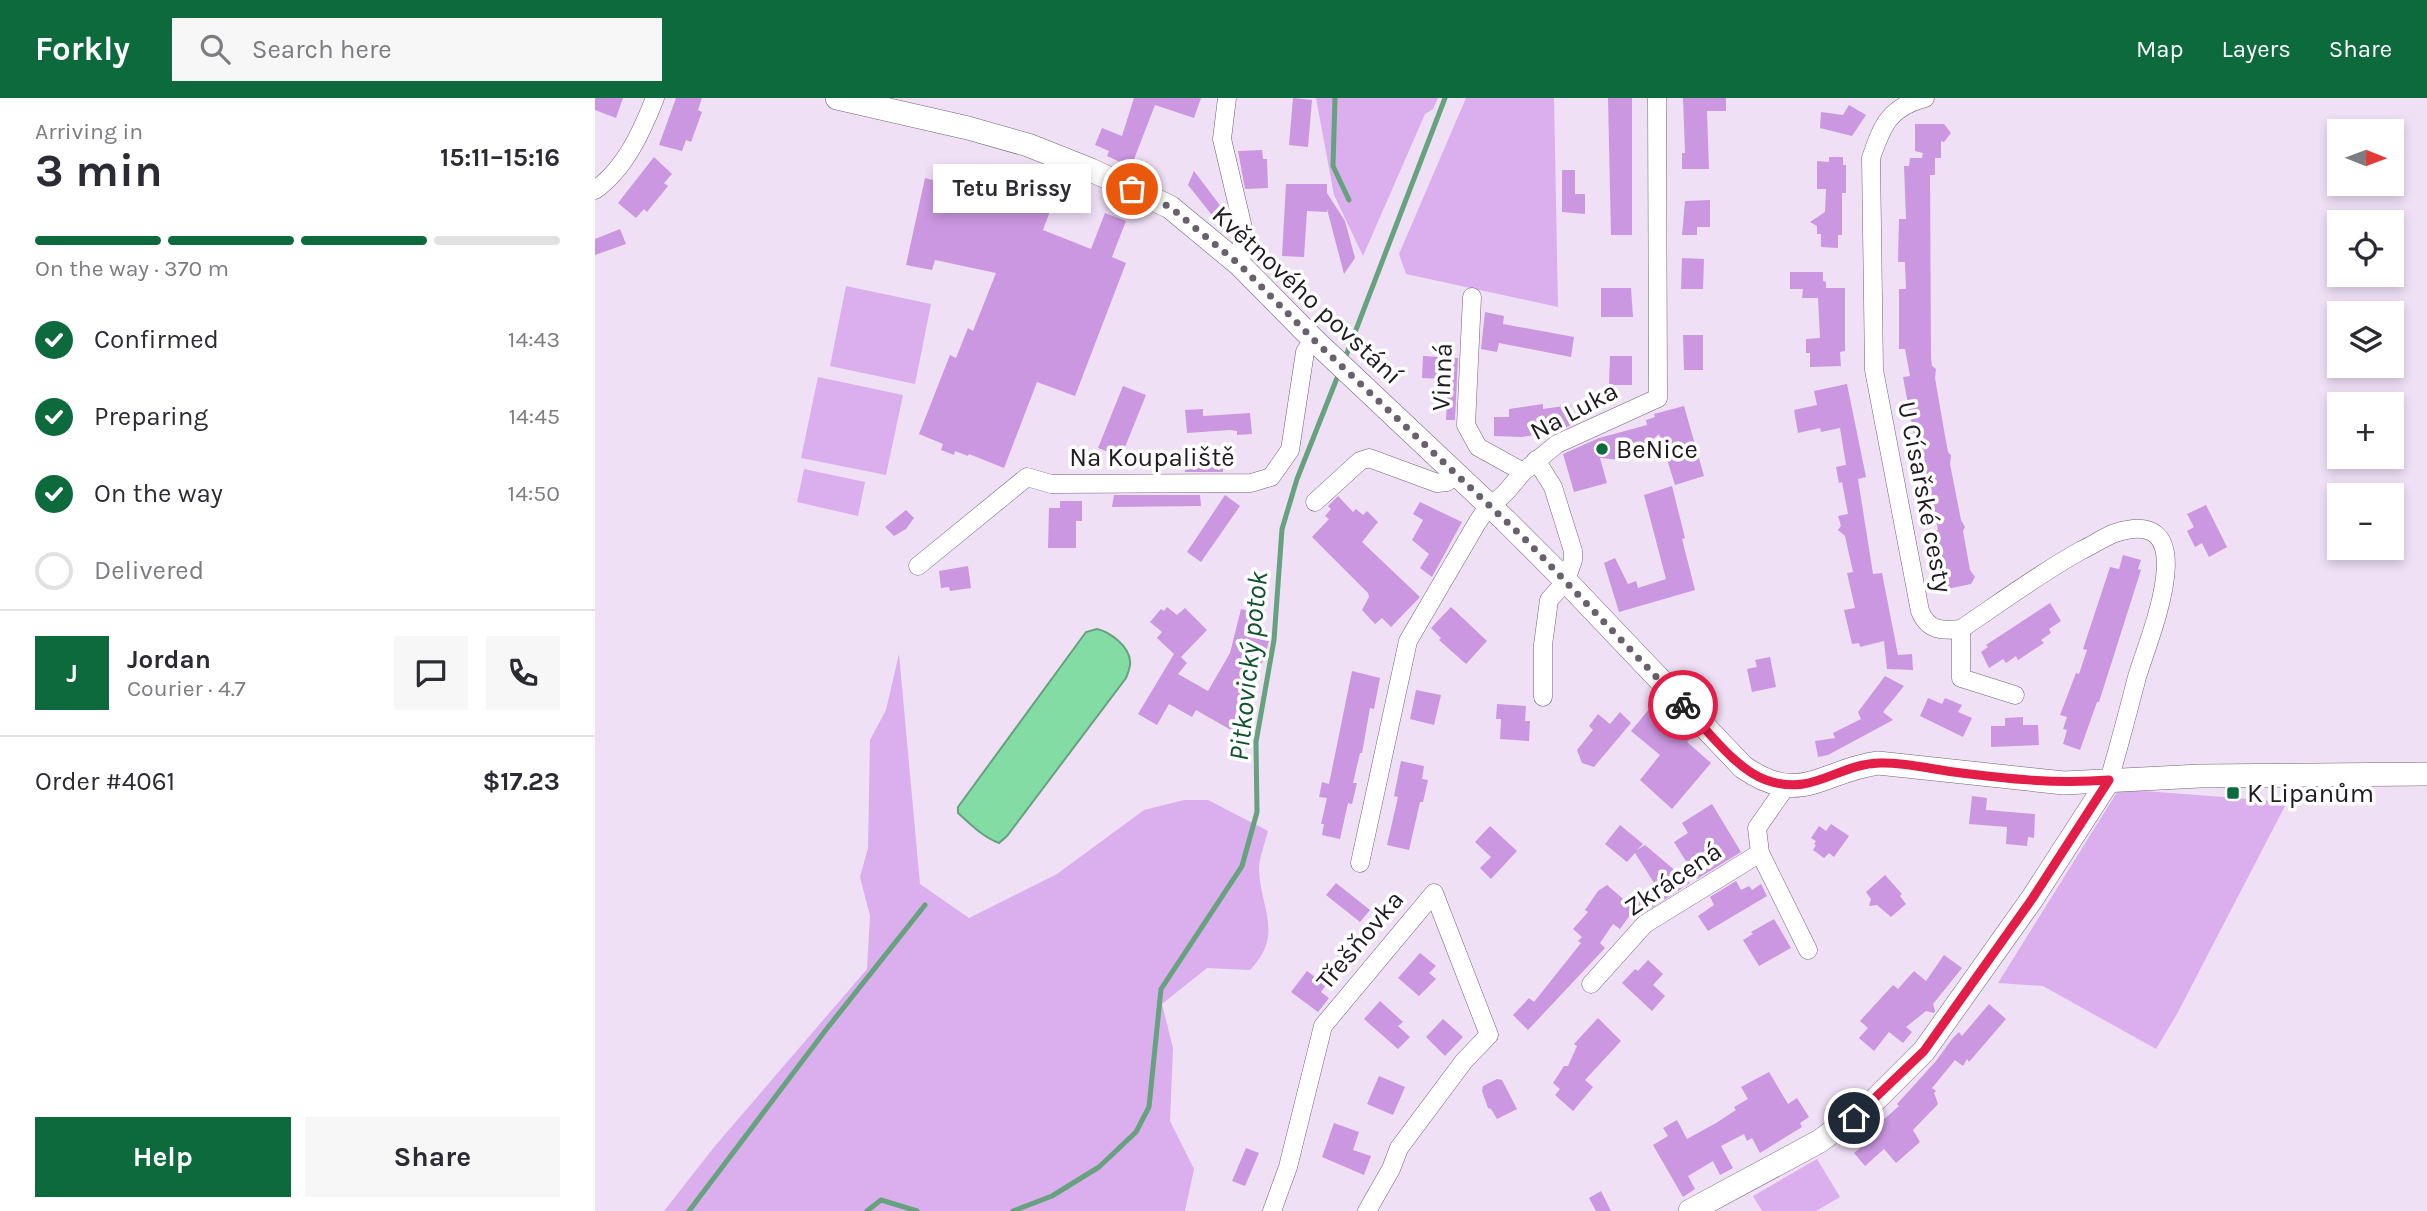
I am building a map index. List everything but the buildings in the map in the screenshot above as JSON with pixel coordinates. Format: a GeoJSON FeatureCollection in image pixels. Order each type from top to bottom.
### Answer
{"type":"FeatureCollection","features":[{"type":"Feature","properties":{"kind":"street"},"geometry":{"type":"LineString","coordinates":[[595,190],[623,161],[644,126],[655,98]]}},
{"type":"Feature","properties":{"kind":"street","name":"Květnového povstání"},"geometry":{"type":"LineString","coordinates":[[837,98],[1028,145],[1091,170],[1170,207],[1240,265],[1318,344],[1566,581],[1743,766],[1765,779],[1787,785],[1817,783],[1845,770],[1878,763],[2064,783],[2205,775],[2427,774]]}},
{"type":"Feature","properties":{"kind":"street"},"geometry":{"type":"LineString","coordinates":[[1227,98],[1222,139],[1243,228],[1240,265]]}},
{"type":"Feature","properties":{"kind":"street","name":"Na Luka"},"geometry":{"type":"LineString","coordinates":[[1360,863],[1408,641],[1477,523],[1529,466],[1557,444],[1658,398],[1657,98]]}},
{"type":"Feature","properties":{"kind":"street","name":"U Císařské cesty"},"geometry":{"type":"LineString","coordinates":[[1925,98],[1894,112],[1881,130],[1871,158],[1874,370],[1920,611],[1924,621],[1934,629],[1945,631],[1961,628],[2068,558],[2112,534],[2130,529],[2146,530],[2156,535],[2166,555],[2167,573],[2161,606],[2137,676],[2109,780]]}},
{"type":"Feature","properties":{"kind":"street","name":"Vinná"},"geometry":{"type":"LineString","coordinates":[[1472,297],[1466,425],[1478,447],[1529,466]]}},
{"type":"Feature","properties":{"kind":"street","name":"Na Koupaliště"},"geometry":{"type":"LineString","coordinates":[[918,566],[1027,477],[1051,484],[1251,483],[1271,477],[1290,450],[1305,352],[1318,344]]}},
{"type":"Feature","properties":{"kind":"street"},"geometry":{"type":"LineString","coordinates":[[1315,502],[1360,461],[1369,458],[1437,483],[1447,482],[1457,474]]}},
{"type":"Feature","properties":{"kind":"street"},"geometry":{"type":"LineString","coordinates":[[1529,466],[1553,487],[1573,551],[1566,581],[1549,600],[1543,645],[1543,697]]}},
{"type":"Feature","properties":{"kind":"street"},"geometry":{"type":"LineString","coordinates":[[1961,628],[1961,678],[2015,695]]}},
{"type":"Feature","properties":{"kind":"street"},"geometry":{"type":"LineString","coordinates":[[1690,1211],[1820,1141],[1875,1100],[1924,1051],[2032,899],[2109,780]]}},
{"type":"Feature","properties":{"kind":"street"},"geometry":{"type":"LineString","coordinates":[[1787,785],[1757,828],[1760,853],[1808,950]]}},
{"type":"Feature","properties":{"kind":"street","name":"Zkrácená"},"geometry":{"type":"LineString","coordinates":[[1591,984],[1646,924],[1760,853]]}},
{"type":"Feature","properties":{"kind":"street","name":"Třešňovka"},"geometry":{"type":"LineString","coordinates":[[1272,1211],[1288,1167],[1323,1026],[1434,893],[1489,1035],[1457,1070],[1399,1148],[1367,1211]]}},
{"type":"Feature","properties":{"kind":"shaded area"},"geometry":{"type":"Polygon","coordinates":[[[1316,98],[1438,98],[1433,109],[1425,114],[1363,256],[1334,195],[1316,98]]]}},
{"type":"Feature","properties":{"kind":"shaded area"},"geometry":{"type":"Polygon","coordinates":[[[1466,98],[1554,98],[1558,307],[1406,274],[1399,254],[1466,98]]]}},
{"type":"Feature","properties":{"kind":"shaded area"},"geometry":{"type":"Polygon","coordinates":[[[846,286],[931,304],[915,384],[830,366],[846,286]]]}},
{"type":"Feature","properties":{"kind":"shaded area"},"geometry":{"type":"Polygon","coordinates":[[[818,377],[903,395],[886,475],[801,458],[818,377]]]}},
{"type":"Feature","properties":{"kind":"shaded area"},"geometry":{"type":"Polygon","coordinates":[[[804,469],[865,482],[858,516],[797,502],[804,469]]]}},
{"type":"Feature","properties":{"kind":"shaded area"},"geometry":{"type":"Polygon","coordinates":[[[1097,629],[1113,636],[1129,655],[1126,678],[999,843],[977,830],[958,813],[958,807],[1086,632],[1097,629]]]}},
{"type":"Feature","properties":{"kind":"shaded area"},"geometry":{"type":"Polygon","coordinates":[[[899,654],[920,884],[969,918],[1057,874],[1144,810],[1184,800],[1208,800],[1268,831],[1259,870],[1268,922],[1266,945],[1260,957],[1250,970],[1207,968],[1162,1004],[1173,1048],[1170,1121],[1194,1169],[1185,1211],[664,1211],[715,1146],[867,969],[870,916],[860,877],[868,848],[870,740],[886,710],[899,654]]]}},
{"type":"Feature","properties":{"kind":"shaded area"},"geometry":{"type":"Polygon","coordinates":[[[2119,789],[2287,802],[2177,1014],[2156,1049],[2043,986],[1998,983],[2119,789]]]}},
{"type":"Feature","properties":{"kind":"shaded area"},"geometry":{"type":"Polygon","coordinates":[[[1817,1159],[1840,1197],[1816,1211],[1762,1211],[1753,1196],[1817,1159]]]}},
{"type":"Feature","properties":{"kind":"waterway"},"geometry":{"type":"LineString","coordinates":[[1335,98],[1333,166],[1349,200]]}},
{"type":"Feature","properties":{"kind":"waterway","name":"Pitkovický potok"},"geometry":{"type":"LineString","coordinates":[[1344,361],[1445,98]]}},
{"type":"Feature","properties":{"kind":"waterway","name":"Pitkovický potok"},"geometry":{"type":"LineString","coordinates":[[1013,1211],[1052,1196],[1099,1167],[1136,1132],[1149,1107],[1161,989],[1242,866],[1257,812],[1256,742],[1274,640],[1282,529],[1297,479],[1339,373]]}},
{"type":"Feature","properties":{"kind":"waterway"},"geometry":{"type":"LineString","coordinates":[[689,1211],[825,1031],[925,905]]}},
{"type":"Feature","properties":{"kind":"waterway","name":"Pitkovický potok"},"geometry":{"type":"LineString","coordinates":[[867,1211],[881,1200],[917,1211]]}},
{"type":"Feature","properties":{"kind":"way so far"},"geometry":{"type":"LineString","coordinates":[[1132,189],[1170,207],[1240,265],[1314,340],[1528,542],[1683,705]]}},
{"type":"Feature","properties":{"kind":"place","name":"Tetu Brissy"},"geometry":{"type":"Point","coordinates":[1132,189]}},
{"type":"Feature","properties":{"kind":"place","name":"BeNice"},"geometry":{"type":"Point","coordinates":[1602,449]}},
{"type":"Feature","properties":{"kind":"place","name":"K Lipanům"},"geometry":{"type":"Point","coordinates":[2233,793]}},
{"type":"Feature","properties":{"kind":"route"},"geometry":{"type":"LineString","coordinates":[[1683,705],[1743,766],[1755,775],[1787,785],[1817,783],[1845,770],[1878,763],[2064,783],[2109,780],[2032,899],[1924,1051],[1854,1118]]}}]}
